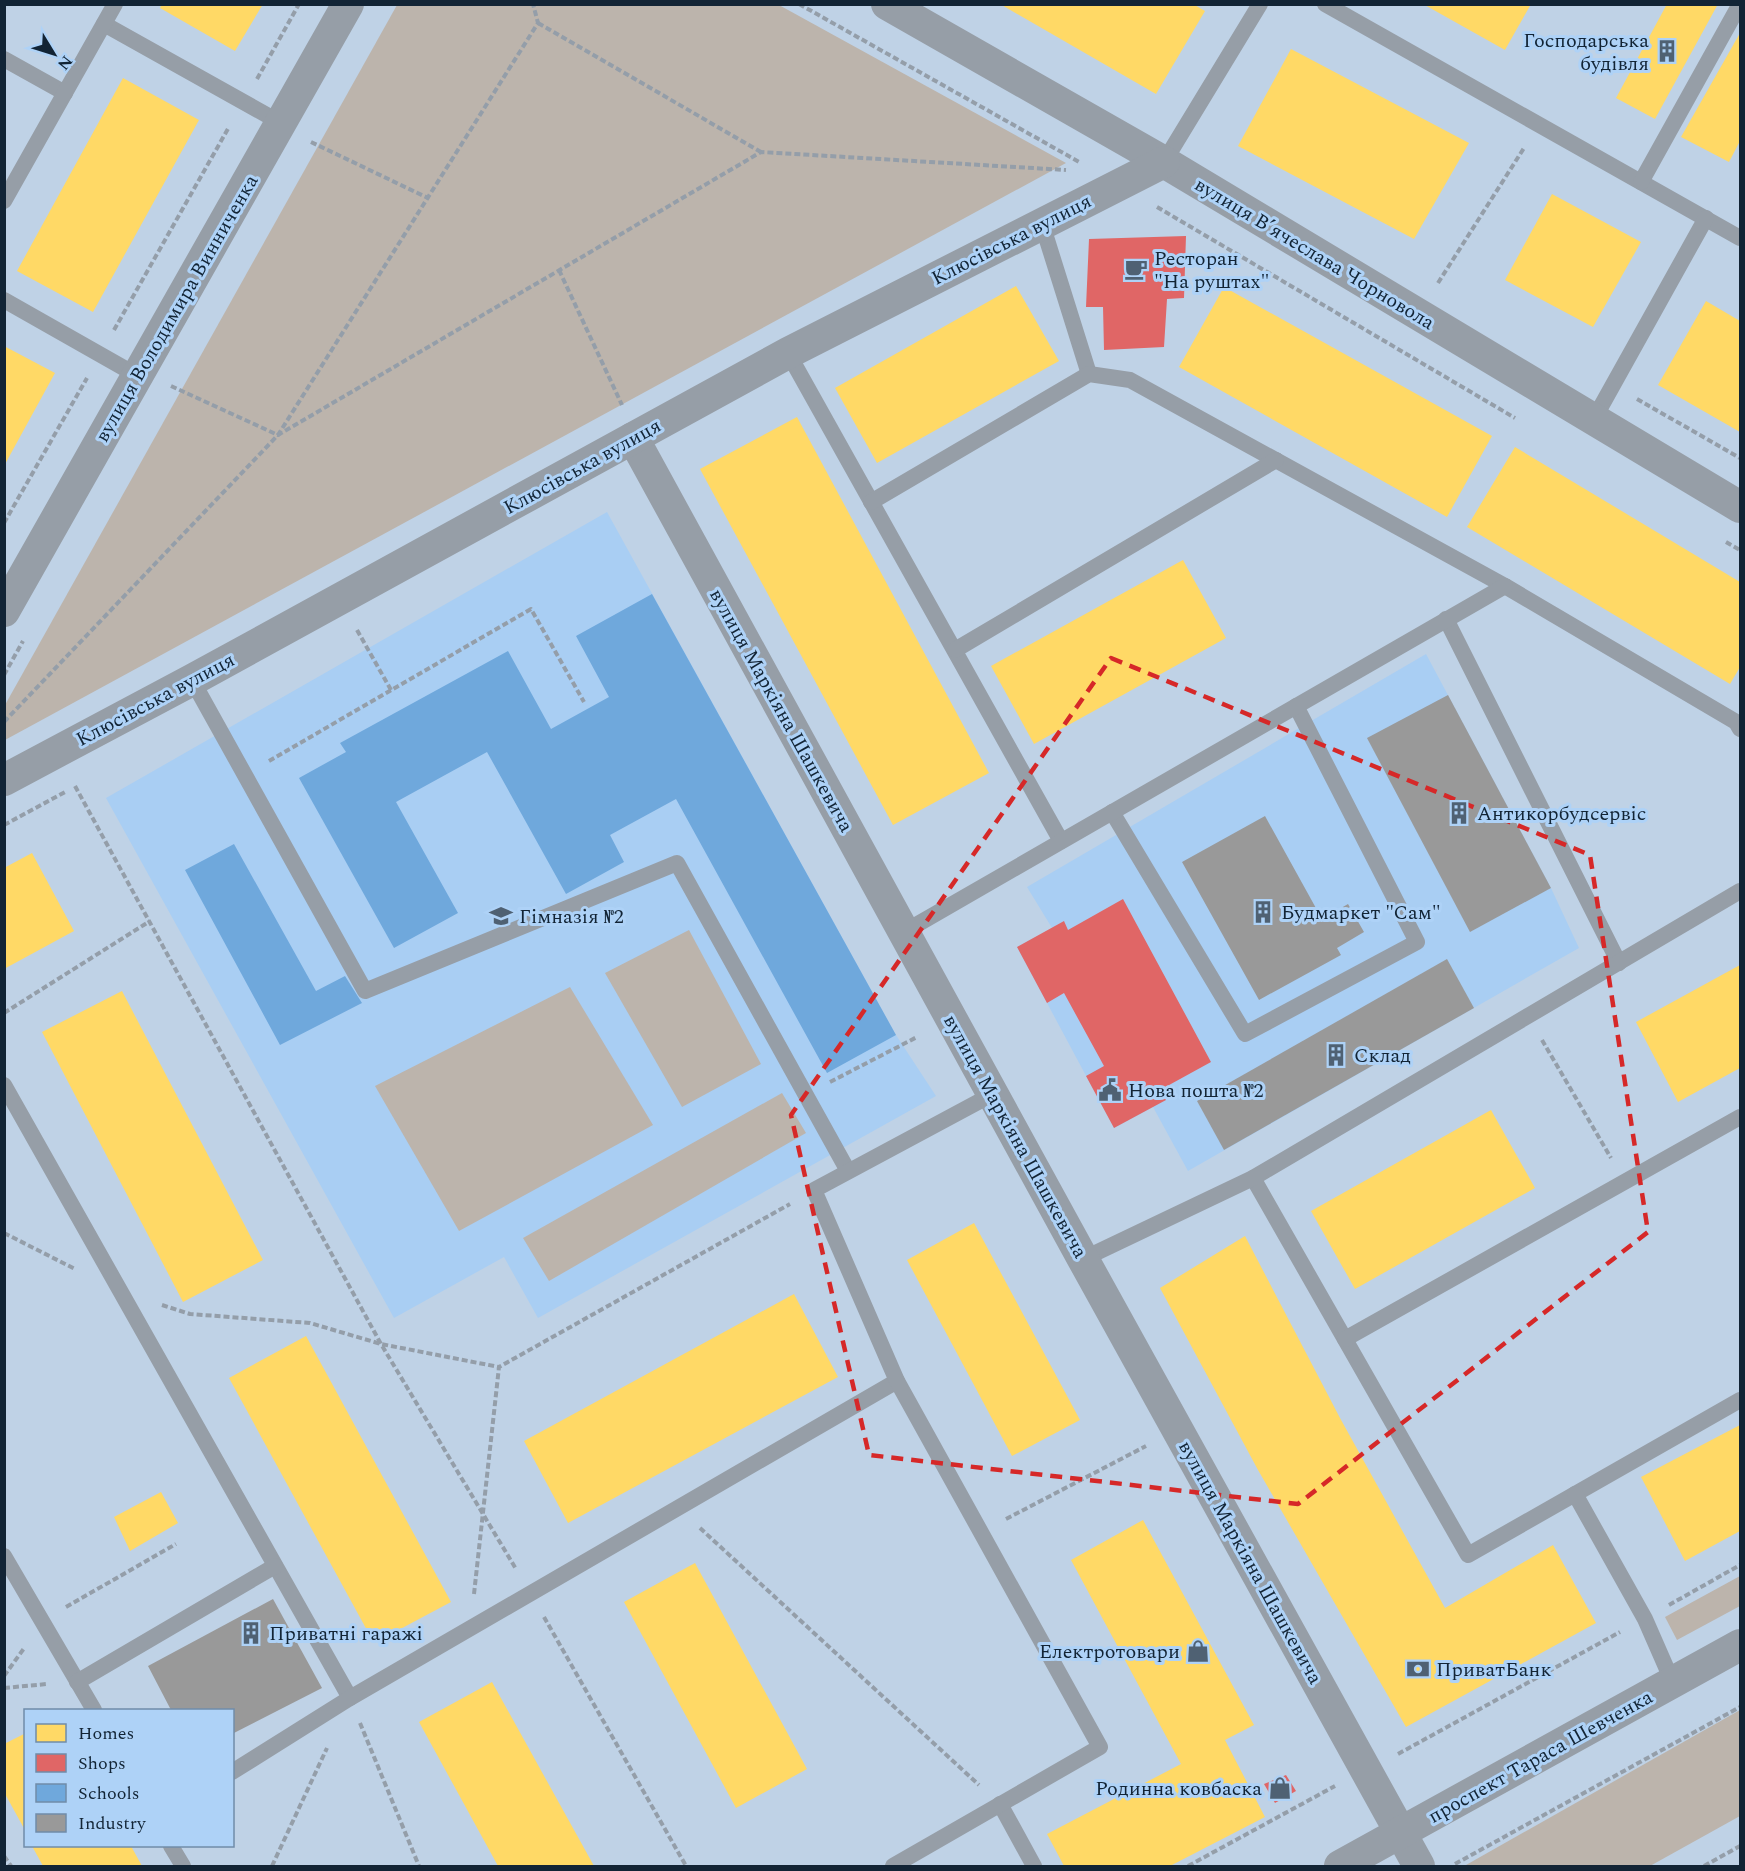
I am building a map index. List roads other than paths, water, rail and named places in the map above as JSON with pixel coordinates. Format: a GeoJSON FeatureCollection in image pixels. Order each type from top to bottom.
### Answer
{"type":"FeatureCollection","features":[{"type":"Feature","properties":{"kind":"street","name":"вулиця Володимира Винниченка"},"geometry":{"type":"LineString","coordinates":[[4,611],[138,376],[293,131],[348,4]]}},
{"type":"Feature","properties":{"kind":"street","name":"вулиця Вʼячеслава Чорновола"},"geometry":{"type":"LineString","coordinates":[[887,4],[1164,162],[1740,507]]}},
{"type":"Feature","properties":{"kind":"street","name":"Клюсівська вулиця"},"geometry":{"type":"LineString","coordinates":[[4,780],[192,680],[629,425],[788,353],[1042,224],[1108,178],[1164,162]]}},
{"type":"Feature","properties":{"kind":"street","name":"вулиця Маркіяна Шашкевича"},"geometry":{"type":"LineString","coordinates":[[629,425],[1083,1259],[1419,1866]]}},
{"type":"Feature","properties":{"kind":"street","name":"проспект Тараса Шевченка"},"geometry":{"type":"LineString","coordinates":[[1340,1866],[1740,1645]]}},
{"type":"Feature","properties":{"kind":"lane"},"geometry":{"type":"LineString","coordinates":[[4,201],[115,4]]}},
{"type":"Feature","properties":{"kind":"lane"},"geometry":{"type":"LineString","coordinates":[[1164,162],[1260,4]]}},
{"type":"Feature","properties":{"kind":"lane"},"geometry":{"type":"LineString","coordinates":[[1325,4],[1740,238]]}},
{"type":"Feature","properties":{"kind":"lane"},"geometry":{"type":"LineString","coordinates":[[1641,182],[1740,4]]}},
{"type":"Feature","properties":{"kind":"lane"},"geometry":{"type":"LineString","coordinates":[[104,24],[293,131]]}},
{"type":"Feature","properties":{"kind":"lane"},"geometry":{"type":"LineString","coordinates":[[4,60],[65,93]]}},
{"type":"Feature","properties":{"kind":"lane"},"geometry":{"type":"LineString","coordinates":[[1594,419],[1706,218]]}},
{"type":"Feature","properties":{"kind":"lane"},"geometry":{"type":"LineString","coordinates":[[1042,224],[1089,374]]}},
{"type":"Feature","properties":{"kind":"lane"},"geometry":{"type":"LineString","coordinates":[[4,300],[138,376]]}},
{"type":"Feature","properties":{"kind":"lane"},"geometry":{"type":"LineString","coordinates":[[788,353],[1061,841]]}},
{"type":"Feature","properties":{"kind":"lane"},"geometry":{"type":"LineString","coordinates":[[871,502],[1089,374],[1130,380],[1505,586],[1739,723]]}},
{"type":"Feature","properties":{"kind":"lane"},"geometry":{"type":"LineString","coordinates":[[955,650],[1276,460]]}},
{"type":"Feature","properties":{"kind":"lane"},"geometry":{"type":"LineString","coordinates":[[904,932],[1505,586]]}},
{"type":"Feature","properties":{"kind":"lane"},"geometry":{"type":"LineString","coordinates":[[1446,620],[1619,963]]}},
{"type":"Feature","properties":{"kind":"lane"},"geometry":{"type":"LineString","coordinates":[[192,680],[365,991],[677,863],[848,1172]]}},
{"type":"Feature","properties":{"kind":"lane"},"geometry":{"type":"LineString","coordinates":[[1112,812],[1245,1035],[1417,942],[1296,706]]}},
{"type":"Feature","properties":{"kind":"lane"},"geometry":{"type":"LineString","coordinates":[[1083,1259],[1253,1178],[1740,891]]}},
{"type":"Feature","properties":{"kind":"lane"},"geometry":{"type":"LineString","coordinates":[[4,1085],[350,1698]]}},
{"type":"Feature","properties":{"kind":"lane"},"geometry":{"type":"LineString","coordinates":[[893,1866],[1100,1747],[897,1381],[814,1190],[993,1094]]}},
{"type":"Feature","properties":{"kind":"lane"},"geometry":{"type":"LineString","coordinates":[[1345,1339],[1740,1117]]}},
{"type":"Feature","properties":{"kind":"lane"},"geometry":{"type":"LineString","coordinates":[[1253,1178],[1468,1555],[1740,1400]]}},
{"type":"Feature","properties":{"kind":"lane"},"geometry":{"type":"LineString","coordinates":[[234,1771],[350,1698],[897,1381]]}},
{"type":"Feature","properties":{"kind":"lane"},"geometry":{"type":"LineString","coordinates":[[1575,1494],[1645,1619],[1673,1683]]}},
{"type":"Feature","properties":{"kind":"lane"},"geometry":{"type":"LineString","coordinates":[[4,1556],[93,1709]]}},
{"type":"Feature","properties":{"kind":"lane"},"geometry":{"type":"LineString","coordinates":[[77,1682],[275,1566]]}},
{"type":"Feature","properties":{"kind":"lane"},"geometry":{"type":"LineString","coordinates":[[1000,1804],[1034,1866]]}},
{"type":"Feature","properties":{"kind":"lane"},"geometry":{"type":"LineString","coordinates":[[172,1847],[183,1866]]}},
{"type":"Feature","properties":{"kind":"place","name":"Господарська будівля"},"geometry":{"type":"Point","coordinates":[1667,51]}},
{"type":"Feature","properties":{"kind":"place","name":"Ресторан \"На руштах\""},"geometry":{"type":"Point","coordinates":[1136,269]}},
{"type":"Feature","properties":{"kind":"place","name":"Антикорбудсервіс"},"geometry":{"type":"Point","coordinates":[1459,813]}},
{"type":"Feature","properties":{"kind":"place","name":"Будмаркет \"Сам\""},"geometry":{"type":"Point","coordinates":[1263,912]}},
{"type":"Feature","properties":{"kind":"place","name":"Гімназія №2"},"geometry":{"type":"Point","coordinates":[501,916]}},
{"type":"Feature","properties":{"kind":"place","name":"Склад"},"geometry":{"type":"Point","coordinates":[1336,1055]}},
{"type":"Feature","properties":{"kind":"place","name":"Нова пошта №2"},"geometry":{"type":"Point","coordinates":[1110,1090]}},
{"type":"Feature","properties":{"kind":"place","name":"Приватні гаражі"},"geometry":{"type":"Point","coordinates":[251,1633]}},
{"type":"Feature","properties":{"kind":"place","name":"Електротовари"},"geometry":{"type":"Point","coordinates":[1198,1651]}},
{"type":"Feature","properties":{"kind":"place","name":"ПриватБанк"},"geometry":{"type":"Point","coordinates":[1418,1669]}},
{"type":"Feature","properties":{"kind":"place","name":"Родинна ковбаска"},"geometry":{"type":"Point","coordinates":[1280,1788]}}]}
